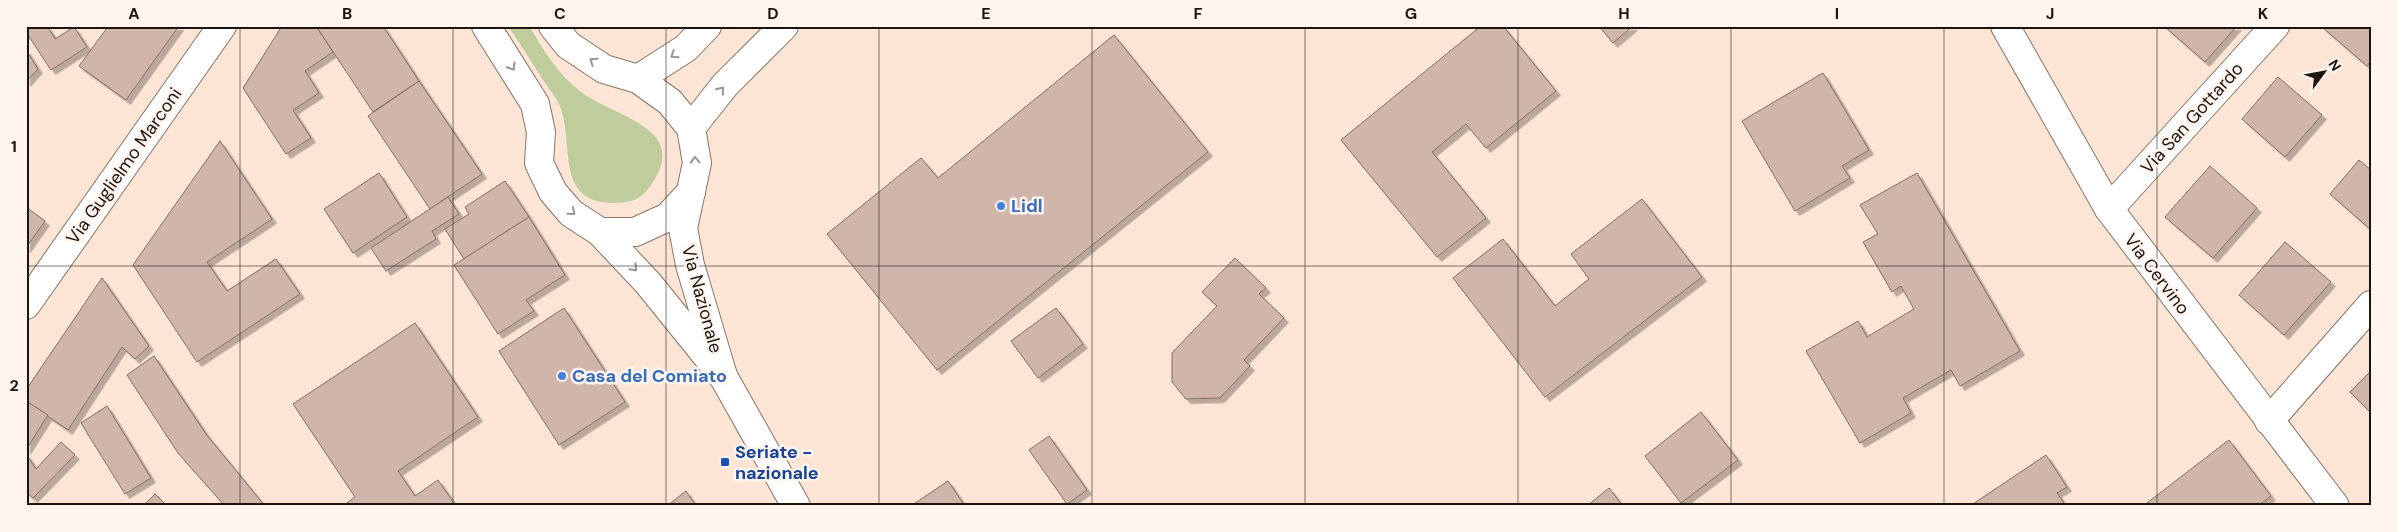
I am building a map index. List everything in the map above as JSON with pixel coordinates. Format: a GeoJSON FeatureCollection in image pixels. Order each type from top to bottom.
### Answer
{"type":"FeatureCollection","features":[{"type":"Feature","properties":{"kind":"main road","name":"Via Guglielmo Marconi"},"geometry":{"type":"LineString","coordinates":[[26,305],[222,26]]}},
{"type":"Feature","properties":{"kind":"main road","name":"Via Nazionale"},"geometry":{"type":"LineString","coordinates":[[486,26],[535,104],[541,132],[540,163],[553,192],[571,213],[600,232],[648,283],[723,376],[796,506]]}},
{"type":"Feature","properties":{"kind":"main road"},"geometry":{"type":"LineString","coordinates":[[553,26],[568,45],[604,69],[638,79],[670,102],[691,128],[725,85],[784,26]]}},
{"type":"Feature","properties":{"kind":"main road"},"geometry":{"type":"LineString","coordinates":[[638,79],[686,48],[707,26]]}},
{"type":"Feature","properties":{"kind":"main road","name":"Via Cervino"},"geometry":{"type":"LineString","coordinates":[[2005,26],[2109,209],[2335,506]]}},
{"type":"Feature","properties":{"kind":"main road","name":"Via San Gottardo"},"geometry":{"type":"LineString","coordinates":[[2109,209],[2275,26]]}},
{"type":"Feature","properties":{"kind":"main road","name":"Via Nazionale"},"geometry":{"type":"LineString","coordinates":[[691,128],[696,163],[684,228],[685,237],[690,265],[723,376]]}},
{"type":"Feature","properties":{"kind":"main road"},"geometry":{"type":"LineString","coordinates":[[600,232],[634,232],[652,225],[668,217],[691,192]]}},
{"type":"Feature","properties":{"kind":"main road"},"geometry":{"type":"LineString","coordinates":[[2269,421],[2371,305]]}},
{"type":"Feature","properties":{"kind":"green space"},"geometry":{"type":"Polygon","coordinates":[[[508,26],[529,26],[564,77],[580,91],[645,127],[657,138],[662,152],[660,168],[648,189],[641,196],[625,202],[596,201],[583,194],[575,184],[570,171],[565,124],[560,106],[508,26]]]}},
{"type":"Feature","properties":{"kind":"building"},"geometry":{"type":"Polygon","coordinates":[[[26,26],[47,26],[55,39],[74,27],[87,47],[51,70],[26,32],[26,26]]]}},
{"type":"Feature","properties":{"kind":"building"},"geometry":{"type":"Polygon","coordinates":[[[105,26],[179,26],[126,100],[79,66],[107,28],[105,26]]]}},
{"type":"Feature","properties":{"kind":"building"},"geometry":{"type":"Polygon","coordinates":[[[282,26],[316,26],[333,52],[305,71],[319,93],[293,110],[311,138],[286,154],[243,88],[282,26]]]}},
{"type":"Feature","properties":{"kind":"building"},"geometry":{"type":"Polygon","coordinates":[[[316,26],[383,26],[419,81],[373,112],[316,26]]]}},
{"type":"Feature","properties":{"kind":"building"},"geometry":{"type":"Polygon","coordinates":[[[1481,26],[1503,26],[1556,91],[1486,148],[1466,124],[1432,152],[1486,218],[1437,257],[1341,140],[1481,26]]]}},
{"type":"Feature","properties":{"kind":"building"},"geometry":{"type":"Polygon","coordinates":[[[1599,26],[1633,26],[1613,43],[1599,26]]]}},
{"type":"Feature","properties":{"kind":"building"},"geometry":{"type":"Polygon","coordinates":[[[2164,26],[2237,26],[2205,62],[2164,26]]]}},
{"type":"Feature","properties":{"kind":"building"},"geometry":{"type":"Polygon","coordinates":[[[2371,26],[2371,61],[2367,66],[2322,27],[2371,26]]]}},
{"type":"Feature","properties":{"kind":"building","name":"Lidl"},"geometry":{"type":"Polygon","coordinates":[[[1114,35],[1208,152],[937,370],[827,234],[921,158],[938,178],[1114,35]]]}},
{"type":"Feature","properties":{"kind":"building"},"geometry":{"type":"Polygon","coordinates":[[[26,50],[38,69],[26,82],[26,50]]]}},
{"type":"Feature","properties":{"kind":"building"},"geometry":{"type":"Polygon","coordinates":[[[1823,73],[1869,150],[1842,166],[1850,178],[1795,211],[1742,121],[1823,73]]]}},
{"type":"Feature","properties":{"kind":"building"},"geometry":{"type":"Polygon","coordinates":[[[2278,77],[2322,115],[2285,157],[2242,119],[2278,77]]]}},
{"type":"Feature","properties":{"kind":"building"},"geometry":{"type":"Polygon","coordinates":[[[419,81],[482,174],[430,209],[368,116],[419,81]]]}},
{"type":"Feature","properties":{"kind":"building"},"geometry":{"type":"Polygon","coordinates":[[[220,141],[272,219],[207,262],[227,291],[276,259],[300,294],[197,362],[133,265],[220,141]]]}},
{"type":"Feature","properties":{"kind":"building"},"geometry":{"type":"Polygon","coordinates":[[[2359,160],[2371,170],[2371,230],[2330,194],[2359,160]]]}},
{"type":"Feature","properties":{"kind":"building"},"geometry":{"type":"Polygon","coordinates":[[[2210,166],[2257,208],[2213,258],[2165,217],[2210,166]]]}},
{"type":"Feature","properties":{"kind":"building"},"geometry":{"type":"Polygon","coordinates":[[[379,173],[407,217],[353,253],[324,209],[379,173]]]}},
{"type":"Feature","properties":{"kind":"building"},"geometry":{"type":"Polygon","coordinates":[[[1917,173],[2020,351],[1960,386],[1951,370],[1903,398],[1911,413],[1860,443],[1806,351],[1858,321],[1867,337],[1914,309],[1901,286],[1892,292],[1863,242],[1878,234],[1860,205],[1917,173]]]}},
{"type":"Feature","properties":{"kind":"building"},"geometry":{"type":"Polygon","coordinates":[[[505,181],[529,217],[464,259],[445,229],[469,214],[465,207],[505,181]]]}},
{"type":"Feature","properties":{"kind":"building"},"geometry":{"type":"Polygon","coordinates":[[[448,197],[459,214],[432,231],[436,239],[386,271],[371,248],[448,197]]]}},
{"type":"Feature","properties":{"kind":"building"},"geometry":{"type":"Polygon","coordinates":[[[1642,199],[1702,277],[1545,397],[1453,278],[1503,239],[1555,306],[1589,279],[1571,254],[1642,199]]]}},
{"type":"Feature","properties":{"kind":"building"},"geometry":{"type":"Polygon","coordinates":[[[26,207],[45,221],[26,248],[26,207]]]}},
{"type":"Feature","properties":{"kind":"building"},"geometry":{"type":"Polygon","coordinates":[[[529,217],[565,275],[526,300],[534,311],[498,334],[454,265],[529,217]]]}},
{"type":"Feature","properties":{"kind":"building"},"geometry":{"type":"Polygon","coordinates":[[[2285,242],[2331,282],[2284,335],[2239,295],[2285,242]]]}},
{"type":"Feature","properties":{"kind":"building"},"geometry":{"type":"Polygon","coordinates":[[[1235,258],[1266,288],[1259,294],[1284,318],[1244,360],[1250,366],[1220,398],[1186,399],[1172,382],[1172,353],[1217,306],[1202,292],[1235,258]]]}},
{"type":"Feature","properties":{"kind":"building"},"geometry":{"type":"Polygon","coordinates":[[[102,278],[149,346],[135,359],[122,347],[68,430],[26,401],[26,390],[102,278]]]}},
{"type":"Feature","properties":{"kind":"building","name":"Casa del Comiato"},"geometry":{"type":"Polygon","coordinates":[[[564,308],[625,402],[559,445],[499,351],[564,308]]]}},
{"type":"Feature","properties":{"kind":"building"},"geometry":{"type":"Polygon","coordinates":[[[1056,308],[1083,344],[1038,378],[1011,341],[1056,308]]]}},
{"type":"Feature","properties":{"kind":"building"},"geometry":{"type":"Polygon","coordinates":[[[415,323],[478,417],[398,471],[415,496],[438,480],[456,506],[343,506],[355,497],[293,404],[415,323]]]}},
{"type":"Feature","properties":{"kind":"building"},"geometry":{"type":"Polygon","coordinates":[[[154,356],[206,434],[265,506],[225,506],[178,453],[127,375],[154,356]]]}},
{"type":"Feature","properties":{"kind":"building"},"geometry":{"type":"Polygon","coordinates":[[[2371,371],[2371,413],[2350,392],[2371,371]]]}},
{"type":"Feature","properties":{"kind":"building"},"geometry":{"type":"Polygon","coordinates":[[[26,401],[48,415],[26,450],[26,401]]]}},
{"type":"Feature","properties":{"kind":"building"},"geometry":{"type":"Polygon","coordinates":[[[107,406],[151,478],[125,494],[81,423],[107,406]]]}},
{"type":"Feature","properties":{"kind":"building"},"geometry":{"type":"Polygon","coordinates":[[[1701,412],[1738,460],[1681,503],[1645,456],[1701,412]]]}},
{"type":"Feature","properties":{"kind":"building"},"geometry":{"type":"Polygon","coordinates":[[[1049,436],[1087,490],[1067,504],[1029,450],[1049,436]]]}},
{"type":"Feature","properties":{"kind":"building"},"geometry":{"type":"Polygon","coordinates":[[[2229,440],[2271,496],[2258,506],[2143,506],[2229,440]]]}},
{"type":"Feature","properties":{"kind":"building"},"geometry":{"type":"Polygon","coordinates":[[[61,442],[75,455],[33,498],[26,492],[26,454],[36,469],[61,442]]]}},
{"type":"Feature","properties":{"kind":"building"},"geometry":{"type":"Polygon","coordinates":[[[2046,455],[2067,487],[2057,493],[2066,506],[1970,506],[2046,455]]]}},
{"type":"Feature","properties":{"kind":"building"},"geometry":{"type":"Polygon","coordinates":[[[948,481],[965,506],[911,506],[948,481]]]}},
{"type":"Feature","properties":{"kind":"building"},"geometry":{"type":"Polygon","coordinates":[[[1609,488],[1623,506],[1587,506],[1609,488]]]}},
{"type":"Feature","properties":{"kind":"building"},"geometry":{"type":"Polygon","coordinates":[[[686,491],[696,506],[667,506],[686,491]]]}},
{"type":"Feature","properties":{"kind":"building"},"geometry":{"type":"Polygon","coordinates":[[[155,494],[167,506],[143,506],[155,494]]]}},
{"type":"Feature","properties":{"kind":"place","name":"Lidl"},"geometry":{"type":"Point","coordinates":[1001,206]}},
{"type":"Feature","properties":{"kind":"place","name":"Casa del Comiato"},"geometry":{"type":"Point","coordinates":[562,376]}},
{"type":"Feature","properties":{"kind":"place","name":"Seriate - nazionale"},"geometry":{"type":"Point","coordinates":[725,462]}}]}
